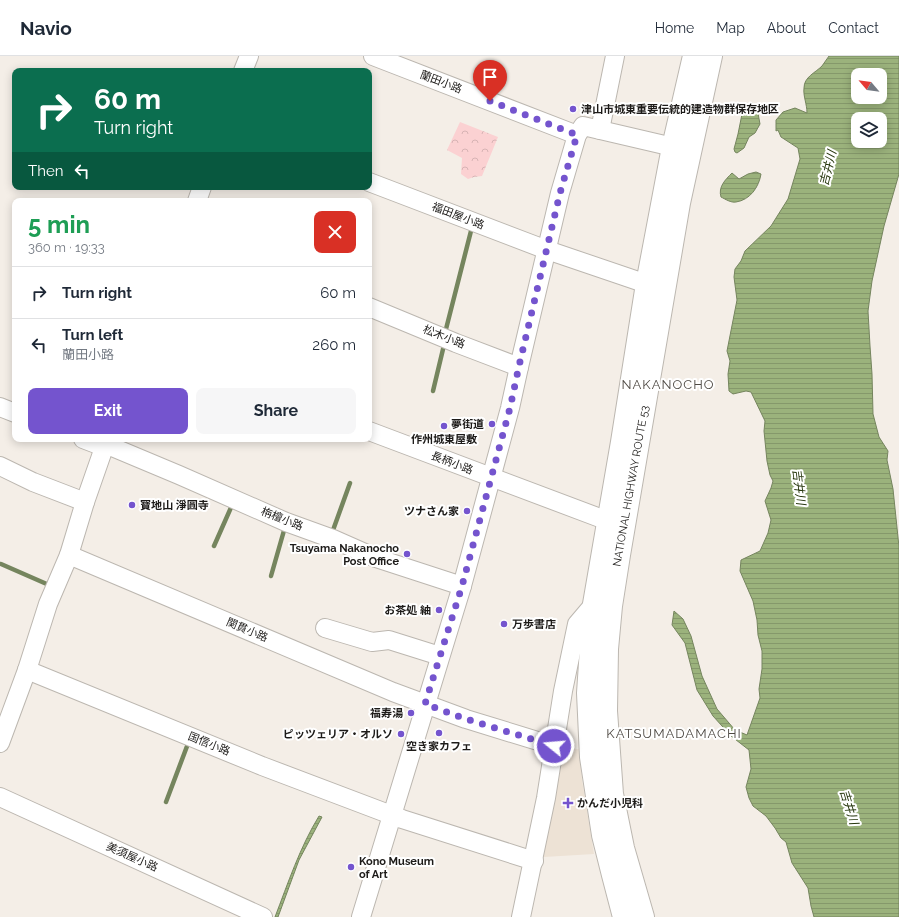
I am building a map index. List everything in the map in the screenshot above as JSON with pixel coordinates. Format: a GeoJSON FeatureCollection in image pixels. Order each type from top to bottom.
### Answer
{"type":"FeatureCollection","features":[{"type":"Feature","properties":{"kind":"highway","name":"NATIONAL HIGHWAY ROUTE 53"},"geometry":{"type":"LineString","coordinates":[[643,917],[623,848],[612,794],[606,712],[607,648],[611,606],[619,555],[679,203],[682,149],[694,56]]}},
{"type":"Feature","properties":{"kind":"highway","name":"NATIONAL HIGHWAY ROUTE 53"},"geometry":{"type":"LineString","coordinates":[[624,917],[603,835],[591,756],[588,693],[594,604],[647,284],[682,149],[711,56]]}},
{"type":"Feature","properties":{"kind":"street"},"geometry":{"type":"LineString","coordinates":[[245,68],[249,56]]}},
{"type":"Feature","properties":{"kind":"street","name":"蘭田小路"},"geometry":{"type":"LineString","coordinates":[[373,56],[577,135]]}},
{"type":"Feature","properties":{"kind":"street"},"geometry":{"type":"LineString","coordinates":[[600,130],[615,56]]}},
{"type":"Feature","properties":{"kind":"street"},"geometry":{"type":"LineString","coordinates":[[361,917],[462,586],[510,408],[560,193],[577,135],[583,126],[682,149]]}},
{"type":"Feature","properties":{"kind":"street","name":"福田屋小路"},"geometry":{"type":"LineString","coordinates":[[372,183],[547,250],[647,284]]}},
{"type":"Feature","properties":{"kind":"street","name":"松木小路"},"geometry":{"type":"LineString","coordinates":[[372,308],[456,343],[519,366]]}},
{"type":"Feature","properties":{"kind":"street"},"geometry":{"type":"LineString","coordinates":[[0,407],[12,412]]}},
{"type":"Feature","properties":{"kind":"street","name":"長柄小路"},"geometry":{"type":"LineString","coordinates":[[372,432],[608,521]]}},
{"type":"Feature","properties":{"kind":"street"},"geometry":{"type":"LineString","coordinates":[[0,743],[28,670],[48,604],[69,555],[105,443]]}},
{"type":"Feature","properties":{"kind":"street","name":"栴檀小路"},"geometry":{"type":"LineString","coordinates":[[105,443],[286,522],[333,539],[376,558],[462,586]]}},
{"type":"Feature","properties":{"kind":"street"},"geometry":{"type":"LineString","coordinates":[[0,466],[33,482],[85,502]]}},
{"type":"Feature","properties":{"kind":"street","name":"関貫小路"},"geometry":{"type":"LineString","coordinates":[[69,555],[393,692],[466,719],[554,746]]}},
{"type":"Feature","properties":{"kind":"street"},"geometry":{"type":"LineString","coordinates":[[521,917],[534,861],[546,798],[563,691],[577,624],[594,604]]}},
{"type":"Feature","properties":{"kind":"street"},"geometry":{"type":"LineString","coordinates":[[325,628],[372,642],[389,640],[440,656]]}},
{"type":"Feature","properties":{"kind":"street","name":"国信小路"},"geometry":{"type":"LineString","coordinates":[[28,670],[255,763],[402,819],[534,861]]}},
{"type":"Feature","properties":{"kind":"street","name":"美須屋小路"},"geometry":{"type":"LineString","coordinates":[[0,798],[263,917]]}},
{"type":"Feature","properties":{"kind":"shaded area","name":"かんだ小児科"},"geometry":{"type":"Polygon","coordinates":[[[580,749],[582,780],[594,854],[544,857],[540,855],[559,750],[580,749]]]}},
{"type":"Feature","properties":{"kind":"green space"},"geometry":{"type":"Polygon","coordinates":[[[460,122],[498,137],[482,176],[468,179],[461,174],[462,158],[447,150],[460,122]]]}},
{"type":"Feature","properties":{"kind":"water","name":"吉井川"},"geometry":{"type":"Polygon","coordinates":[[[829,56],[899,56],[899,174],[884,226],[872,281],[868,311],[873,414],[879,437],[888,451],[887,460],[893,489],[899,547],[899,917],[814,917],[808,888],[792,863],[786,842],[781,838],[766,816],[753,806],[749,798],[746,787],[751,769],[749,750],[731,736],[713,716],[697,690],[685,643],[672,625],[674,611],[683,619],[691,636],[702,676],[717,709],[735,730],[747,735],[760,698],[759,689],[762,669],[762,651],[753,601],[740,571],[741,560],[760,551],[768,533],[771,520],[765,501],[773,481],[767,461],[764,431],[765,421],[751,392],[746,391],[733,394],[729,391],[728,374],[730,361],[727,351],[737,300],[734,277],[735,269],[741,261],[745,251],[771,226],[788,199],[800,159],[798,148],[781,137],[778,130],[776,131],[776,120],[783,112],[795,108],[807,113],[804,84],[810,76],[822,66],[829,56]]]}},
{"type":"Feature","properties":{"kind":"water"},"geometry":{"type":"Polygon","coordinates":[[[753,103],[757,108],[760,124],[755,133],[749,137],[744,148],[737,153],[734,149],[743,109],[747,104],[753,103]]]}},
{"type":"Feature","properties":{"kind":"water"},"geometry":{"type":"Polygon","coordinates":[[[756,172],[761,174],[760,179],[756,188],[746,199],[734,202],[728,201],[721,197],[721,187],[732,173],[739,179],[756,172]]]}},
{"type":"Feature","properties":{"kind":"water"},"geometry":{"type":"Polygon","coordinates":[[[319,816],[322,817],[299,860],[278,917],[275,917],[300,853],[319,816]]]}},
{"type":"Feature","properties":{"kind":"waterway"},"geometry":{"type":"LineString","coordinates":[[445,333],[472,227]]}},
{"type":"Feature","properties":{"kind":"waterway"},"geometry":{"type":"LineString","coordinates":[[433,391],[444,345]]}},
{"type":"Feature","properties":{"kind":"waterway"},"geometry":{"type":"LineString","coordinates":[[332,533],[350,483]]}},
{"type":"Feature","properties":{"kind":"waterway"},"geometry":{"type":"LineString","coordinates":[[214,546],[233,503]]}},
{"type":"Feature","properties":{"kind":"waterway"},"geometry":{"type":"LineString","coordinates":[[271,576],[285,527]]}},
{"type":"Feature","properties":{"kind":"waterway"},"geometry":{"type":"LineString","coordinates":[[1,564],[49,585]]}},
{"type":"Feature","properties":{"kind":"waterway"},"geometry":{"type":"LineString","coordinates":[[166,802],[189,741]]}},
{"type":"Feature","properties":{"kind":"place","name":"津山市城東重要伝統的建造物群保存地区"},"geometry":{"type":"Point","coordinates":[573,109]}},
{"type":"Feature","properties":{"kind":"place","name":"夢街道"},"geometry":{"type":"Point","coordinates":[492,424]}},
{"type":"Feature","properties":{"kind":"place","name":"作州城東屋敷"},"geometry":{"type":"Point","coordinates":[444,426]}},
{"type":"Feature","properties":{"kind":"place","name":"寶地山 淨圓寺"},"geometry":{"type":"Point","coordinates":[132,505]}},
{"type":"Feature","properties":{"kind":"place","name":"ツナさん家"},"geometry":{"type":"Point","coordinates":[467,511]}},
{"type":"Feature","properties":{"kind":"place","name":"Tsuyama Nakanocho Post Office"},"geometry":{"type":"Point","coordinates":[407,554]}},
{"type":"Feature","properties":{"kind":"place","name":"お茶処 紬"},"geometry":{"type":"Point","coordinates":[439,610]}},
{"type":"Feature","properties":{"kind":"place","name":"万歩書店"},"geometry":{"type":"Point","coordinates":[504,624]}},
{"type":"Feature","properties":{"kind":"place","name":"福寿湯"},"geometry":{"type":"Point","coordinates":[411,713]}},
{"type":"Feature","properties":{"kind":"place","name":"空き家カフェ"},"geometry":{"type":"Point","coordinates":[439,733]}},
{"type":"Feature","properties":{"kind":"place","name":"ピッツェリア・オルソ"},"geometry":{"type":"Point","coordinates":[401,734]}},
{"type":"Feature","properties":{"kind":"place","name":"かんだ小児科"},"geometry":{"type":"Point","coordinates":[568,803]}},
{"type":"Feature","properties":{"kind":"place","name":"Kono Museum of Art"},"geometry":{"type":"Point","coordinates":[351,867]}},
{"type":"Feature","properties":{"kind":"district","name":"NAKANOCHO"},"geometry":{"type":"Point","coordinates":[668,384]}},
{"type":"Feature","properties":{"kind":"district","name":"KATSUMADAMACHI"},"geometry":{"type":"Point","coordinates":[674,733]}},
{"type":"Feature","properties":{"kind":"route"},"geometry":{"type":"LineString","coordinates":[[490,101],[577,135],[560,193],[510,408],[462,586],[425,704],[466,719],[554,746]]}}]}
